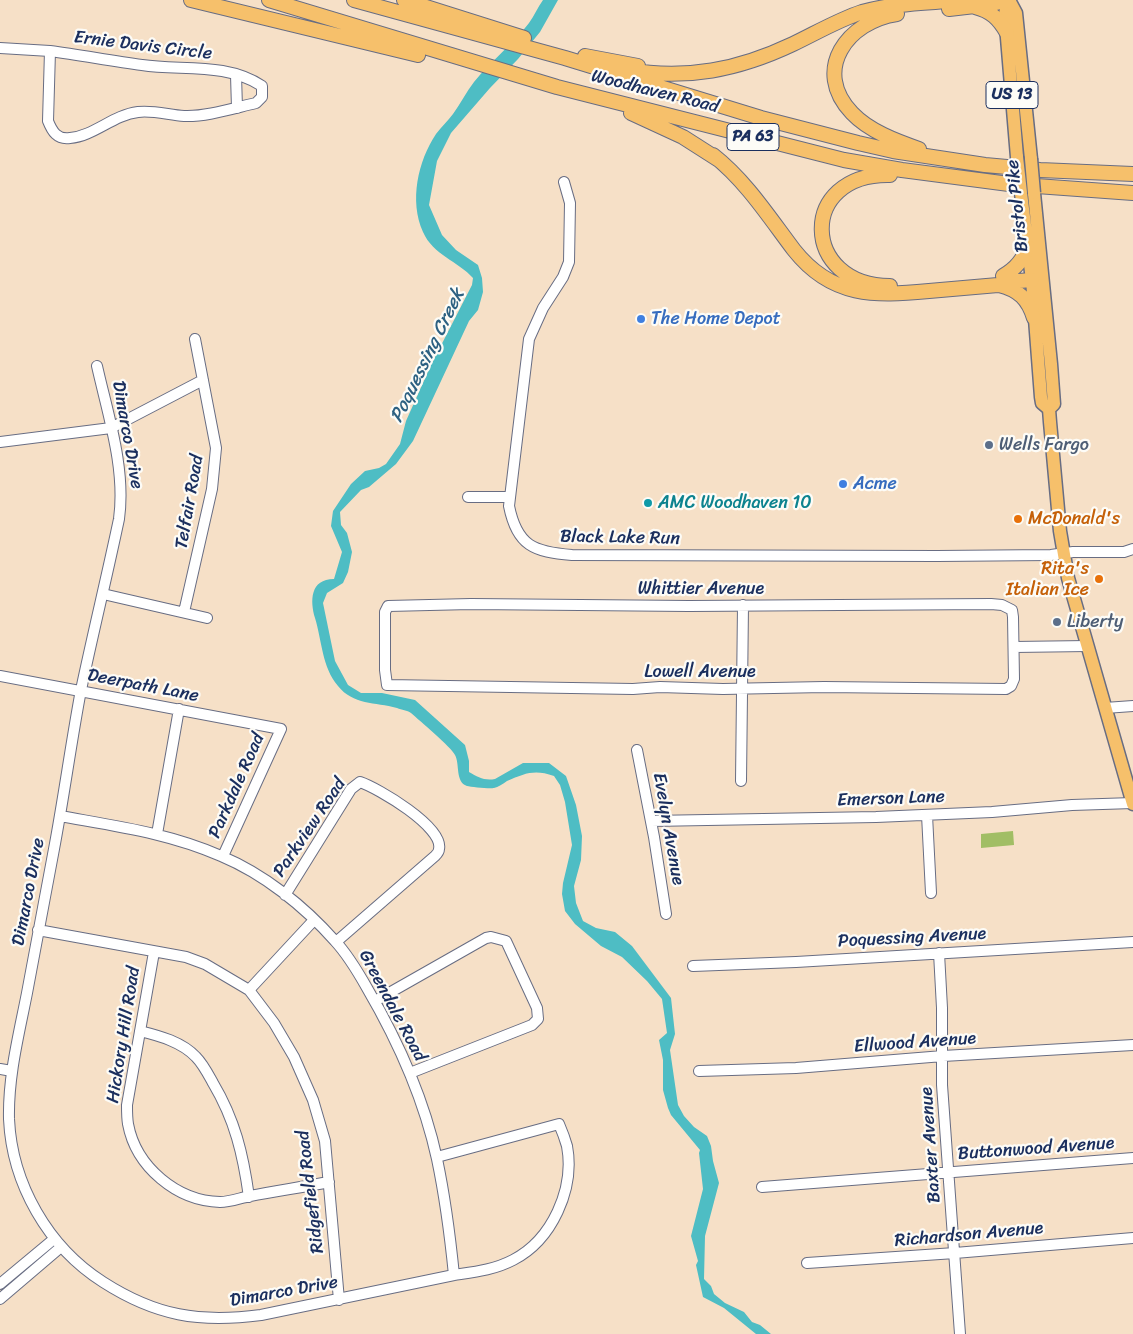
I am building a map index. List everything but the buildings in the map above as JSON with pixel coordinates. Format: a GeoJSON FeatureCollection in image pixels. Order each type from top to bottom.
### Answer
{"type":"FeatureCollection","features":[{"type":"Feature","properties":{"kind":"highway"},"geometry":{"type":"LineString","coordinates":[[191,0],[481,69]]}},
{"type":"Feature","properties":{"kind":"highway","name":"Woodhaven Road"},"geometry":{"type":"LineString","coordinates":[[269,0],[481,69],[810,152],[873,166],[1069,189]]}},
{"type":"Feature","properties":{"kind":"highway","name":"Woodhaven Road"},"geometry":{"type":"LineString","coordinates":[[354,0],[507,38],[565,58],[801,129],[893,151],[1040,170],[1130,173]]}},
{"type":"Feature","properties":{"kind":"highway"},"geometry":{"type":"LineString","coordinates":[[404,0],[507,38]]}},
{"type":"Feature","properties":{"kind":"highway"},"geometry":{"type":"LineString","coordinates":[[565,58],[642,72],[672,74],[705,73],[725,69],[765,56],[862,12],[890,7],[966,3],[992,4],[1008,0]]}},
{"type":"Feature","properties":{"kind":"highway"},"geometry":{"type":"LineString","coordinates":[[953,160],[902,142],[873,129],[856,117],[846,107],[837,90],[835,65],[839,52],[848,38],[873,21],[892,15],[966,3],[990,12],[998,19],[1007,33]]}},
{"type":"Feature","properties":{"kind":"highway"},"geometry":{"type":"LineString","coordinates":[[531,45],[632,65],[676,70],[765,56]]}},
{"type":"Feature","properties":{"kind":"highway"},"geometry":{"type":"LineString","coordinates":[[507,76],[625,111],[683,138],[719,160]]}},
{"type":"Feature","properties":{"kind":"highway"},"geometry":{"type":"LineString","coordinates":[[557,87],[648,116],[682,133],[719,160],[755,198],[806,264],[820,275],[838,285],[866,294],[884,295],[1035,276]]}},
{"type":"Feature","properties":{"kind":"highway"},"geometry":{"type":"LineString","coordinates":[[951,176],[878,175],[864,177],[851,182],[836,192],[825,212],[822,231],[826,250],[833,262],[843,272],[862,282],[875,285],[897,286],[1000,280],[1017,266],[1024,256],[1027,246]]}},
{"type":"Feature","properties":{"kind":"highway"},"geometry":{"type":"LineString","coordinates":[[1069,189],[1133,188]]}},
{"type":"Feature","properties":{"kind":"highway"},"geometry":{"type":"LineString","coordinates":[[1069,189],[1133,193]]}},
{"type":"Feature","properties":{"kind":"highway"},"geometry":{"type":"LineString","coordinates":[[1000,280],[1023,297],[1030,306],[1034,318]]}},
{"type":"Feature","properties":{"kind":"main road","name":"Bristol Pike"},"geometry":{"type":"LineString","coordinates":[[1008,0],[1005,14],[1017,157],[1027,246],[1035,276],[1054,404],[1048,409]]}},
{"type":"Feature","properties":{"kind":"main road","name":"Bristol Pike"},"geometry":{"type":"LineString","coordinates":[[1008,0],[1016,13],[1031,159],[1034,193],[1034,318],[1042,403],[1048,409],[1063,554],[1133,803]]}},
{"type":"Feature","properties":{"kind":"street"},"geometry":{"type":"LineString","coordinates":[[0,48],[50,50]]}},
{"type":"Feature","properties":{"kind":"street","name":"Ernie Davis Circle"},"geometry":{"type":"LineString","coordinates":[[50,50],[144,66],[203,68],[236,75],[262,86],[262,97],[256,103],[237,108],[190,115],[138,112],[124,115],[81,135],[70,138],[60,138],[52,131],[48,121],[50,50]]}},
{"type":"Feature","properties":{"kind":"street"},"geometry":{"type":"LineString","coordinates":[[236,75],[237,108]]}},
{"type":"Feature","properties":{"kind":"street","name":"Black Lake Run"},"geometry":{"type":"LineString","coordinates":[[564,182],[570,203],[568,262],[563,277],[543,308],[529,339],[509,506],[513,525],[522,538],[534,548],[550,553],[572,555],[937,556],[1130,552]]}},
{"type":"Feature","properties":{"kind":"street","name":"Telfair Road"},"geometry":{"type":"LineString","coordinates":[[184,612],[212,489],[216,448],[196,339]]}},
{"type":"Feature","properties":{"kind":"street","name":"Dimarco Drive"},"geometry":{"type":"LineString","coordinates":[[97,366],[121,477],[122,498],[81,691],[60,816],[12,1071],[9,1120],[18,1170],[28,1197],[61,1247],[90,1274],[121,1294],[156,1310],[193,1317],[233,1319],[339,1300],[454,1274],[486,1271],[513,1260],[535,1244],[550,1226],[562,1201],[568,1171],[567,1146],[559,1124],[437,1157]]}},
{"type":"Feature","properties":{"kind":"street"},"geometry":{"type":"LineString","coordinates":[[0,442],[111,428],[203,380]]}},
{"type":"Feature","properties":{"kind":"street"},"geometry":{"type":"LineString","coordinates":[[468,497],[510,497]]}},
{"type":"Feature","properties":{"kind":"street"},"geometry":{"type":"LineString","coordinates":[[103,594],[207,618]]}},
{"type":"Feature","properties":{"kind":"street","name":"Whittier Avenue"},"geometry":{"type":"LineString","coordinates":[[390,686],[386,684],[385,612],[388,606],[394,605],[991,604],[1007,607],[1012,610],[1014,647]]}},
{"type":"Feature","properties":{"kind":"street"},"geometry":{"type":"LineString","coordinates":[[741,781],[743,605]]}},
{"type":"Feature","properties":{"kind":"street"},"geometry":{"type":"LineString","coordinates":[[1014,647],[1088,646]]}},
{"type":"Feature","properties":{"kind":"street","name":"Lowell Avenue"},"geometry":{"type":"LineString","coordinates":[[390,686],[1006,689],[1014,679],[1014,647]]}},
{"type":"Feature","properties":{"kind":"street","name":"Deerpath Lane"},"geometry":{"type":"LineString","coordinates":[[0,676],[280,729]]}},
{"type":"Feature","properties":{"kind":"street"},"geometry":{"type":"LineString","coordinates":[[1105,708],[1133,706]]}},
{"type":"Feature","properties":{"kind":"street"},"geometry":{"type":"LineString","coordinates":[[157,834],[179,709]]}},
{"type":"Feature","properties":{"kind":"street","name":"Parkdale Road"},"geometry":{"type":"LineString","coordinates":[[223,856],[280,729]]}},
{"type":"Feature","properties":{"kind":"street","name":"Evelyn Avenue"},"geometry":{"type":"LineString","coordinates":[[637,750],[666,914]]}},
{"type":"Feature","properties":{"kind":"street","name":"Parkview Road"},"geometry":{"type":"LineString","coordinates":[[285,895],[351,789],[360,782],[401,804],[429,828],[438,839],[440,849],[435,856],[336,942]]}},
{"type":"Feature","properties":{"kind":"street","name":"Emerson Lane"},"geometry":{"type":"LineString","coordinates":[[651,821],[926,815],[992,812],[1072,805],[1133,803]]}},
{"type":"Feature","properties":{"kind":"street"},"geometry":{"type":"LineString","coordinates":[[926,815],[931,893]]}},
{"type":"Feature","properties":{"kind":"street","name":"Greendale Road"},"geometry":{"type":"LineString","coordinates":[[60,816],[157,834],[188,842],[223,856],[253,873],[285,895],[336,942],[375,1001],[410,1073],[424,1112],[437,1157],[448,1215],[454,1274]]}},
{"type":"Feature","properties":{"kind":"street"},"geometry":{"type":"LineString","coordinates":[[249,990],[314,920]]}},
{"type":"Feature","properties":{"kind":"street","name":"Ridgefield Road"},"geometry":{"type":"LineString","coordinates":[[38,930],[186,957],[205,964],[249,990],[274,1023],[294,1057],[313,1100],[325,1141],[339,1300]]}},
{"type":"Feature","properties":{"kind":"street"},"geometry":{"type":"LineString","coordinates":[[375,1001],[486,938],[499,938],[506,941],[537,1008],[538,1019],[532,1025],[410,1073]]}},
{"type":"Feature","properties":{"kind":"street","name":"Poquessing Avenue"},"geometry":{"type":"LineString","coordinates":[[693,966],[1129,942]]}},
{"type":"Feature","properties":{"kind":"street","name":"Hickory Hill Road"},"geometry":{"type":"LineString","coordinates":[[154,952],[127,1105],[128,1124],[135,1146],[146,1164],[162,1180],[180,1191],[198,1198],[220,1202],[329,1182]]}},
{"type":"Feature","properties":{"kind":"street","name":"Baxter Avenue"},"geometry":{"type":"LineString","coordinates":[[938,953],[942,1084],[950,1172],[960,1334]]}},
{"type":"Feature","properties":{"kind":"street"},"geometry":{"type":"LineString","coordinates":[[140,1031],[180,1044],[196,1056],[210,1076],[222,1098],[239,1142],[249,1196]]}},
{"type":"Feature","properties":{"kind":"street","name":"Ellwood Avenue"},"geometry":{"type":"LineString","coordinates":[[699,1071],[796,1068],[942,1056],[1133,1046]]}},
{"type":"Feature","properties":{"kind":"street"},"geometry":{"type":"LineString","coordinates":[[0,1069],[12,1071]]}},
{"type":"Feature","properties":{"kind":"street","name":"Buttonwood Avenue"},"geometry":{"type":"LineString","coordinates":[[762,1186],[1133,1158]]}},
{"type":"Feature","properties":{"kind":"street","name":"Richardson Avenue"},"geometry":{"type":"LineString","coordinates":[[807,1262],[955,1253],[1133,1238]]}},
{"type":"Feature","properties":{"kind":"street"},"geometry":{"type":"LineString","coordinates":[[0,1284],[54,1239]]}},
{"type":"Feature","properties":{"kind":"street"},"geometry":{"type":"LineString","coordinates":[[0,1299],[61,1247]]}},
{"type":"Feature","properties":{"kind":"green space"},"geometry":{"type":"Polygon","coordinates":[[[1013,831],[1014,845],[981,848],[981,834],[1013,831]]]}},
{"type":"Feature","properties":{"kind":"water"},"geometry":{"type":"Polygon","coordinates":[[[543,0],[558,0],[540,32],[451,133],[437,161],[429,205],[442,235],[456,250],[478,265],[482,278],[483,292],[478,310],[469,321],[413,441],[396,464],[369,487],[361,490],[340,512],[341,525],[347,533],[352,552],[348,572],[343,583],[327,593],[323,603],[335,661],[348,685],[361,693],[382,693],[415,700],[465,745],[469,761],[469,772],[481,778],[495,779],[523,763],[549,763],[566,776],[576,805],[582,836],[581,860],[574,886],[576,903],[583,921],[596,928],[615,932],[632,946],[671,998],[675,1034],[670,1050],[678,1105],[684,1116],[694,1127],[707,1136],[719,1183],[705,1236],[704,1279],[711,1286],[714,1294],[725,1303],[744,1312],[752,1322],[760,1325],[771,1334],[756,1334],[724,1308],[703,1297],[696,1265],[698,1261],[691,1236],[703,1189],[700,1150],[671,1115],[663,1090],[663,1060],[659,1040],[667,1033],[662,999],[647,981],[622,957],[601,946],[575,924],[565,911],[562,894],[563,883],[572,845],[565,802],[560,785],[554,776],[536,772],[519,776],[494,788],[472,787],[463,784],[459,777],[453,751],[411,713],[397,708],[357,700],[350,697],[338,686],[326,662],[313,611],[312,598],[316,587],[326,580],[334,579],[342,552],[331,526],[333,511],[351,484],[365,471],[379,468],[386,464],[400,444],[406,421],[431,365],[472,285],[473,278],[439,252],[427,240],[423,232],[419,220],[416,194],[424,156],[436,134],[453,114],[474,82],[523,31],[543,0]]]}},
{"type":"Feature","properties":{"kind":"place","name":"The Home Depot"},"geometry":{"type":"Point","coordinates":[641,319]}},
{"type":"Feature","properties":{"kind":"place","name":"Wells Fargo"},"geometry":{"type":"Point","coordinates":[989,445]}},
{"type":"Feature","properties":{"kind":"place","name":"Acme"},"geometry":{"type":"Point","coordinates":[843,484]}},
{"type":"Feature","properties":{"kind":"place","name":"AMC Woodhaven 10"},"geometry":{"type":"Point","coordinates":[648,503]}},
{"type":"Feature","properties":{"kind":"place","name":"McDonald's"},"geometry":{"type":"Point","coordinates":[1018,519]}},
{"type":"Feature","properties":{"kind":"place","name":"Rita's Italian Ice"},"geometry":{"type":"Point","coordinates":[1099,579]}},
{"type":"Feature","properties":{"kind":"place","name":"Liberty"},"geometry":{"type":"Point","coordinates":[1057,622]}},
{"type":"Feature","properties":{"kind":"water label","name":"Poquessing Creek"},"geometry":{"type":"Point","coordinates":[428,356]}}]}
